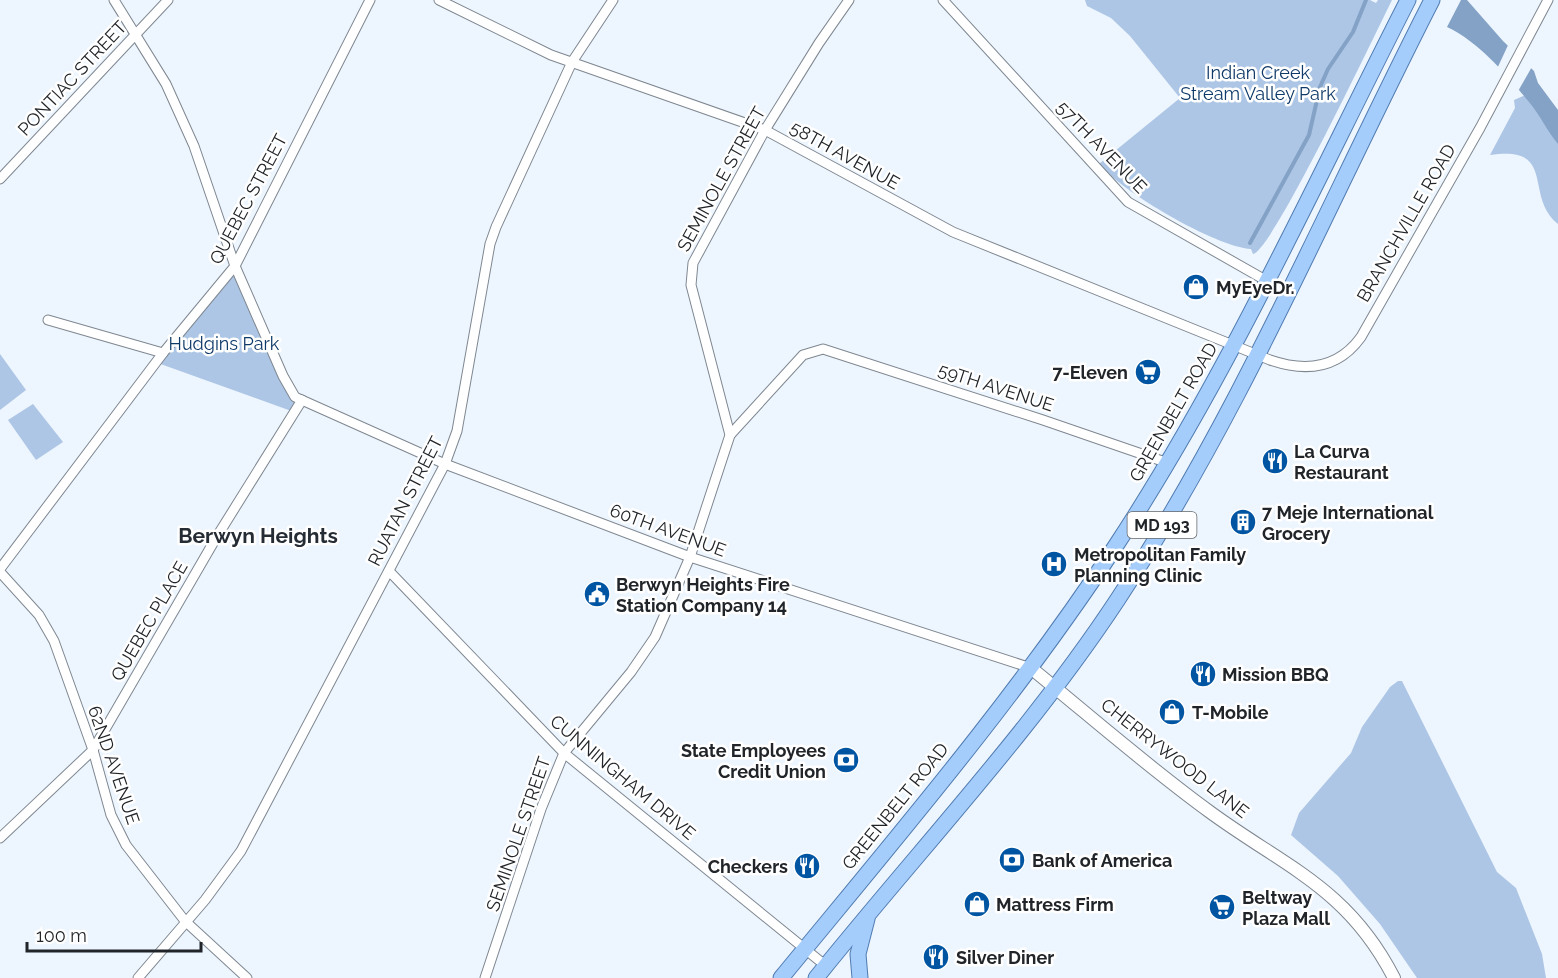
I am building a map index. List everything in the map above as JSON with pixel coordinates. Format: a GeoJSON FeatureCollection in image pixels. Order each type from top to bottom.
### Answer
{"type":"FeatureCollection","features":[{"type":"Feature","properties":{"kind":"main road","name":"GREENBELT ROAD"},"geometry":{"type":"LineString","coordinates":[[781,978],[1031,668],[1100,571],[1168,463],[1233,346],[1408,0]]}},
{"type":"Feature","properties":{"kind":"main road","name":"MD 193"},"geometry":{"type":"LineString","coordinates":[[821,972],[1055,688],[1135,572],[1258,356],[1432,0]]}},
{"type":"Feature","properties":{"kind":"main road"},"geometry":{"type":"LineString","coordinates":[[860,978],[858,954],[870,912]]}},
{"type":"Feature","properties":{"kind":"street"},"geometry":{"type":"LineString","coordinates":[[114,0],[166,84],[194,146],[235,266],[283,376],[292,393],[302,400]]}},
{"type":"Feature","properties":{"kind":"street","name":"PONTIAC STREET"},"geometry":{"type":"LineString","coordinates":[[0,179],[168,0]]}},
{"type":"Feature","properties":{"kind":"street","name":"QUEBEC STREET"},"geometry":{"type":"LineString","coordinates":[[0,571],[163,353],[235,266],[370,0]]}},
{"type":"Feature","properties":{"kind":"street","name":"58TH AVENUE"},"geometry":{"type":"LineString","coordinates":[[440,0],[572,62],[765,130],[953,232],[1233,346]]}},
{"type":"Feature","properties":{"kind":"street","name":"RUATAN STREET"},"geometry":{"type":"LineString","coordinates":[[138,978],[241,851],[445,464],[457,431],[493,236],[572,62],[613,0]]}},
{"type":"Feature","properties":{"kind":"street","name":"SEMINOLE STREET"},"geometry":{"type":"LineString","coordinates":[[485,978],[541,809],[564,753],[648,649],[690,557],[730,435],[702,331],[691,272],[765,130],[819,43],[849,0]]}},
{"type":"Feature","properties":{"kind":"street","name":"57TH AVENUE"},"geometry":{"type":"LineString","coordinates":[[943,0],[1128,202],[1267,281]]}},
{"type":"Feature","properties":{"kind":"street","name":"BRANCHVILLE ROAD"},"geometry":{"type":"LineString","coordinates":[[1233,346],[1289,366],[1311,368],[1340,358],[1355,345],[1502,86],[1548,0]]}},
{"type":"Feature","properties":{"kind":"street"},"geometry":{"type":"LineString","coordinates":[[48,320],[163,353]]}},
{"type":"Feature","properties":{"kind":"street","name":"59TH AVENUE"},"geometry":{"type":"LineString","coordinates":[[730,435],[803,355],[812,351],[831,350],[1168,463]]}},
{"type":"Feature","properties":{"kind":"street","name":"60TH AVENUE"},"geometry":{"type":"LineString","coordinates":[[302,400],[445,464],[690,557],[1031,668]]}},
{"type":"Feature","properties":{"kind":"street","name":"QUEBEC PLACE"},"geometry":{"type":"LineString","coordinates":[[0,838],[93,750],[216,538],[302,400]]}},
{"type":"Feature","properties":{"kind":"street","name":"62ND AVENUE"},"geometry":{"type":"LineString","coordinates":[[0,571],[48,627],[93,750],[118,831],[151,879],[185,921],[247,978]]}},
{"type":"Feature","properties":{"kind":"street","name":"CUNNINGHAM DRIVE"},"geometry":{"type":"LineString","coordinates":[[389,571],[564,753],[805,949],[821,972]]}},
{"type":"Feature","properties":{"kind":"street","name":"CHERRYWOOD LANE"},"geometry":{"type":"LineString","coordinates":[[1031,668],[1209,811],[1309,876],[1361,927],[1394,978]]}},
{"type":"Feature","properties":{"kind":"green space","name":"Indian Creek Stream Valley Park"},"geometry":{"type":"Polygon","coordinates":[[[1085,0],[1370,0],[1376,3],[1378,0],[1392,0],[1301,181],[1264,243],[1253,254],[1251,249],[1216,239],[1170,216],[1128,189],[1099,164],[1180,98],[1130,36],[1111,18],[1087,6],[1085,0]]]}},
{"type":"Feature","properties":{"kind":"green space"},"geometry":{"type":"Polygon","coordinates":[[[1532,92],[1558,131],[1558,224],[1548,213],[1542,200],[1532,165],[1524,158],[1511,154],[1490,155],[1515,108],[1514,100],[1532,92]]]}},
{"type":"Feature","properties":{"kind":"green space","name":"Hudgins Park"},"geometry":{"type":"Polygon","coordinates":[[[235,266],[283,376],[302,400],[294,412],[155,362],[235,266]]]}},
{"type":"Feature","properties":{"kind":"green space"},"geometry":{"type":"Polygon","coordinates":[[[0,354],[26,390],[0,410],[0,354]]]}},
{"type":"Feature","properties":{"kind":"green space"},"geometry":{"type":"Polygon","coordinates":[[[33,404],[63,442],[36,460],[8,420],[33,404]]]}},
{"type":"Feature","properties":{"kind":"green space"},"geometry":{"type":"Polygon","coordinates":[[[1402,681],[1497,872],[1516,888],[1542,954],[1546,978],[1417,978],[1380,924],[1338,876],[1291,835],[1299,813],[1351,753],[1362,727],[1390,687],[1402,681]]]}},
{"type":"Feature","properties":{"kind":"shaded area"},"geometry":{"type":"Polygon","coordinates":[[[1461,0],[1467,0],[1503,41],[1534,71],[1538,83],[1558,110],[1558,144],[1533,107],[1501,70],[1470,41],[1447,27],[1461,0]]]}},
{"type":"Feature","properties":{"kind":"pier"},"geometry":{"type":"Polygon","coordinates":[[[1509,43],[1533,65],[1517,93],[1496,71],[1509,43]]]}},
{"type":"Feature","properties":{"kind":"waterway"},"geometry":{"type":"LineString","coordinates":[[1250,243],[1309,135],[1320,87],[1328,69],[1353,32],[1366,0]]}},
{"type":"Feature","properties":{"kind":"place","name":"MyEyeDr."},"geometry":{"type":"Point","coordinates":[1196,287]}},
{"type":"Feature","properties":{"kind":"place","name":"7-Eleven"},"geometry":{"type":"Point","coordinates":[1148,372]}},
{"type":"Feature","properties":{"kind":"place","name":"La Curva Restaurant"},"geometry":{"type":"Point","coordinates":[1275,461]}},
{"type":"Feature","properties":{"kind":"place","name":"7 Meje International Grocery"},"geometry":{"type":"Point","coordinates":[1243,522]}},
{"type":"Feature","properties":{"kind":"place","name":"Metropolitan Family Planning Clinic"},"geometry":{"type":"Point","coordinates":[1054,564]}},
{"type":"Feature","properties":{"kind":"place","name":"Berwyn Heights Fire Station Company 14"},"geometry":{"type":"Point","coordinates":[597,594]}},
{"type":"Feature","properties":{"kind":"place","name":"Mission BBQ"},"geometry":{"type":"Point","coordinates":[1203,674]}},
{"type":"Feature","properties":{"kind":"place","name":"T-Mobile"},"geometry":{"type":"Point","coordinates":[1172,712]}},
{"type":"Feature","properties":{"kind":"place","name":"State Employees Credit Union"},"geometry":{"type":"Point","coordinates":[846,760]}},
{"type":"Feature","properties":{"kind":"place","name":"Bank of America"},"geometry":{"type":"Point","coordinates":[1012,860]}},
{"type":"Feature","properties":{"kind":"place","name":"Checkers"},"geometry":{"type":"Point","coordinates":[807,866]}},
{"type":"Feature","properties":{"kind":"place","name":"Mattress Firm"},"geometry":{"type":"Point","coordinates":[977,904]}},
{"type":"Feature","properties":{"kind":"place","name":"Beltway Plaza Mall"},"geometry":{"type":"Point","coordinates":[1222,907]}},
{"type":"Feature","properties":{"kind":"place","name":"Silver Diner"},"geometry":{"type":"Point","coordinates":[936,957]}},
{"type":"Feature","properties":{"kind":"district","name":"Berwyn Heights"},"geometry":{"type":"Point","coordinates":[258,535]}}]}
